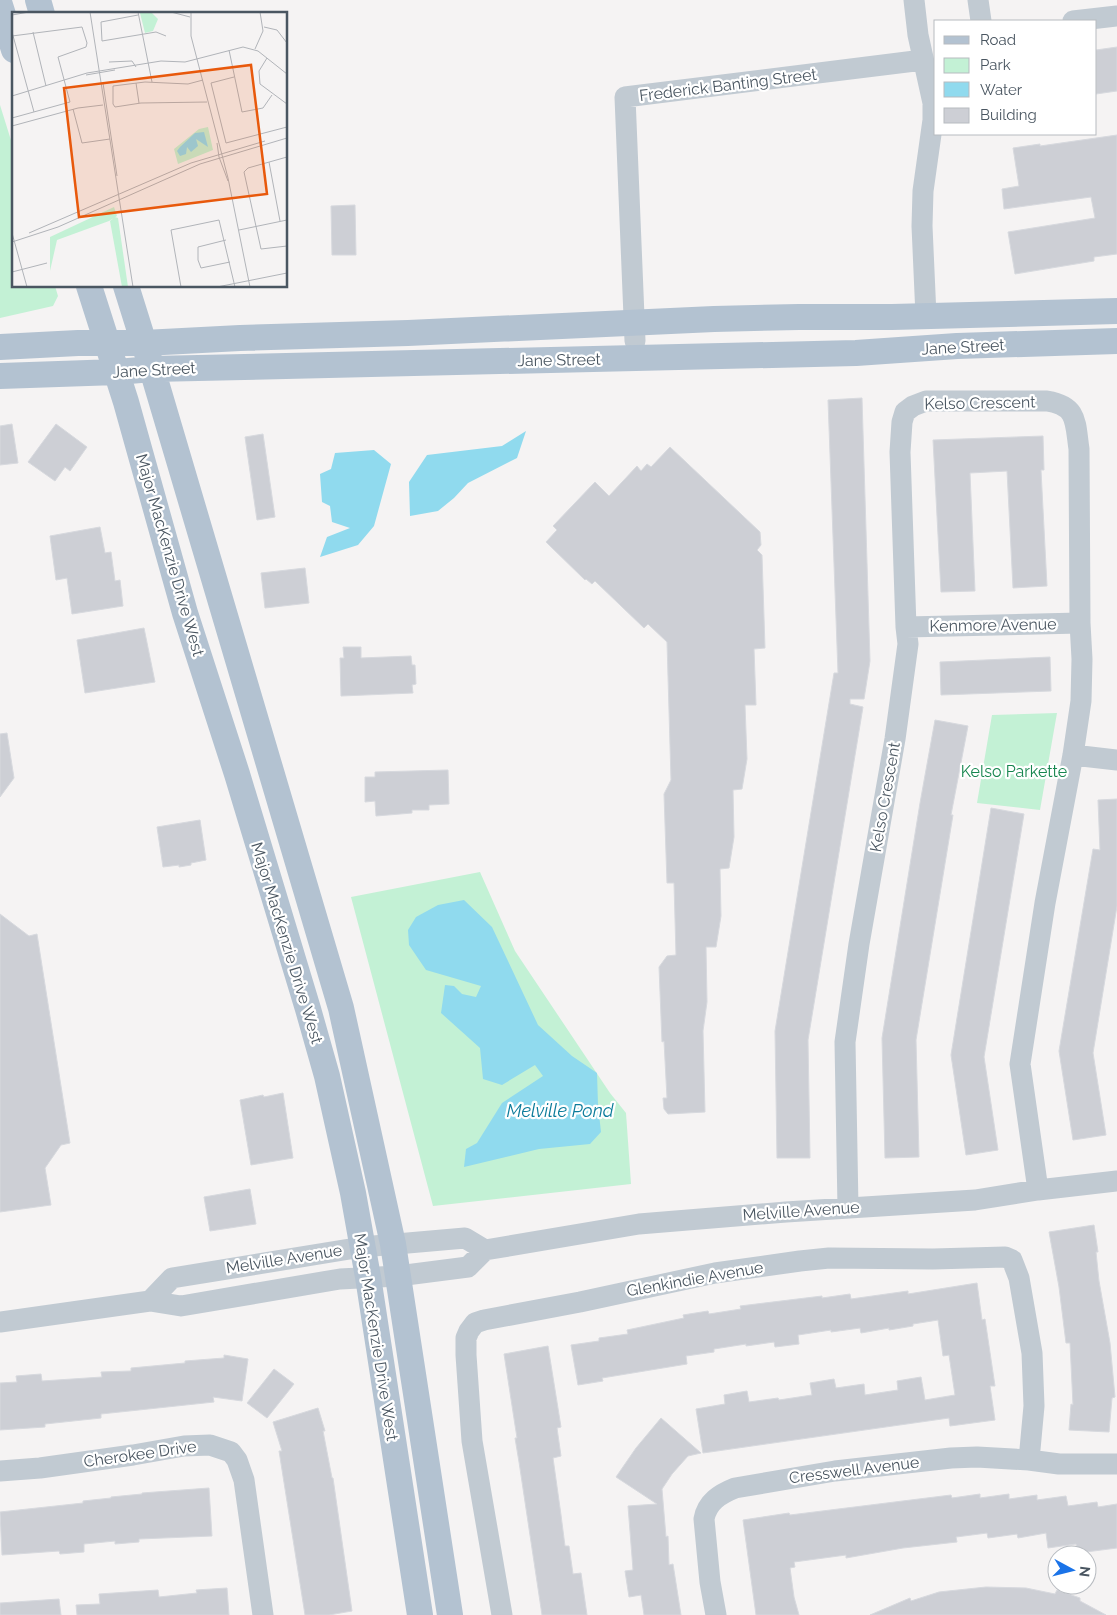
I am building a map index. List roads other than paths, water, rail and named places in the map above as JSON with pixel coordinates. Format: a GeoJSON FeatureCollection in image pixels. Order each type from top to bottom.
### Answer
{"type":"FeatureCollection","features":[{"type":"Feature","properties":{"kind":"main road"},"geometry":{"type":"LineString","coordinates":[[0,5],[12,44]]}},
{"type":"Feature","properties":{"kind":"main road","name":"Major MacKenzie Drive West"},"geometry":{"type":"LineString","coordinates":[[90,288],[106,343],[118,372],[185,613],[237,774],[327,1076],[353,1194],[368,1276],[420,1615]]}},
{"type":"Feature","properties":{"kind":"main road","name":"Major MacKenzie Drive West"},"geometry":{"type":"LineString","coordinates":[[127,288],[341,1008],[393,1244],[450,1615]]}},
{"type":"Feature","properties":{"kind":"main road","name":"Jane Street"},"geometry":{"type":"LineString","coordinates":[[0,347],[106,343],[144,344],[240,338],[408,333],[635,332],[800,317],[1117,311]]}},
{"type":"Feature","properties":{"kind":"main road","name":"Jane Street"},"geometry":{"type":"LineString","coordinates":[[0,376],[152,369],[821,354],[957,346],[1117,341]]}},
{"type":"Feature","properties":{"kind":"street"},"geometry":{"type":"LineString","coordinates":[[914,0],[923,60],[933,103],[933,120],[922,208],[926,316]]}},
{"type":"Feature","properties":{"kind":"street"},"geometry":{"type":"LineString","coordinates":[[978,0],[981,20]]}},
{"type":"Feature","properties":{"kind":"street"},"geometry":{"type":"LineString","coordinates":[[1082,20],[1117,16]]}},
{"type":"Feature","properties":{"kind":"street","name":"Frederick Banting Street"},"geometry":{"type":"LineString","coordinates":[[635,332],[632,299],[625,98],[923,60]]}},
{"type":"Feature","properties":{"kind":"street","name":"Kelso Crescent"},"geometry":{"type":"LineString","coordinates":[[848,1208],[845,1042],[859,944],[895,739],[908,644],[900,452],[902,422],[905,412],[913,406],[926,401],[1047,402],[1061,404],[1070,410],[1075,422],[1078,449],[1081,701],[1073,755],[1045,903],[1020,1064],[1038,1190]]}},
{"type":"Feature","properties":{"kind":"street","name":"Kenmore Avenue"},"geometry":{"type":"LineString","coordinates":[[906,627],[1080,623]]}},
{"type":"Feature","properties":{"kind":"street"},"geometry":{"type":"LineString","coordinates":[[1073,755],[1117,760]]}},
{"type":"Feature","properties":{"kind":"street","name":"Melville Avenue"},"geometry":{"type":"LineString","coordinates":[[0,1322],[150,1300],[181,1306],[340,1279],[368,1276],[398,1276],[468,1267],[485,1250],[639,1224],[749,1214],[975,1200],[1117,1180]]}},
{"type":"Feature","properties":{"kind":"street","name":"Melville Avenue"},"geometry":{"type":"LineString","coordinates":[[150,1300],[172,1278],[362,1247],[466,1238],[485,1250]]}},
{"type":"Feature","properties":{"kind":"street","name":"Glenkindie Avenue"},"geometry":{"type":"LineString","coordinates":[[502,1615],[472,1441],[466,1338],[475,1322],[715,1273],[800,1261],[829,1258],[934,1259],[1005,1257],[1012,1260],[1019,1278],[1032,1353],[1034,1406],[1029,1460]]}},
{"type":"Feature","properties":{"kind":"street","name":"Cherokee Drive"},"geometry":{"type":"LineString","coordinates":[[0,1471],[40,1468],[184,1446],[210,1445],[231,1452],[237,1460],[244,1480],[263,1615]]}},
{"type":"Feature","properties":{"kind":"street","name":"Cresswell Avenue"},"geometry":{"type":"LineString","coordinates":[[716,1615],[710,1582],[704,1519],[706,1510],[714,1499],[722,1493],[735,1488],[835,1471],[951,1458],[977,1457],[1059,1464],[1117,1464]]}},
{"type":"Feature","properties":{"kind":"water"},"geometry":{"type":"Polygon","coordinates":[[[526,431],[517,458],[468,483],[438,511],[410,516],[409,482],[427,455],[502,446],[526,431]]]}},
{"type":"Feature","properties":{"kind":"water"},"geometry":{"type":"Polygon","coordinates":[[[374,450],[391,464],[374,526],[358,545],[320,557],[327,537],[350,528],[332,522],[330,506],[322,502],[320,474],[331,469],[335,453],[374,450]]]}},
{"type":"Feature","properties":{"kind":"water","name":"Melville Pond"},"geometry":{"type":"Polygon","coordinates":[[[464,900],[492,927],[538,1025],[572,1056],[597,1073],[601,1132],[590,1144],[539,1149],[464,1167],[466,1149],[477,1143],[502,1103],[543,1076],[535,1065],[502,1085],[483,1079],[480,1048],[441,1013],[445,985],[454,986],[462,994],[476,997],[481,986],[426,970],[409,945],[408,930],[416,917],[438,905],[464,900]]]}},
{"type":"Feature","properties":{"kind":"park label","name":"Kelso Parkette"},"geometry":{"type":"Point","coordinates":[1014,771]}}]}
